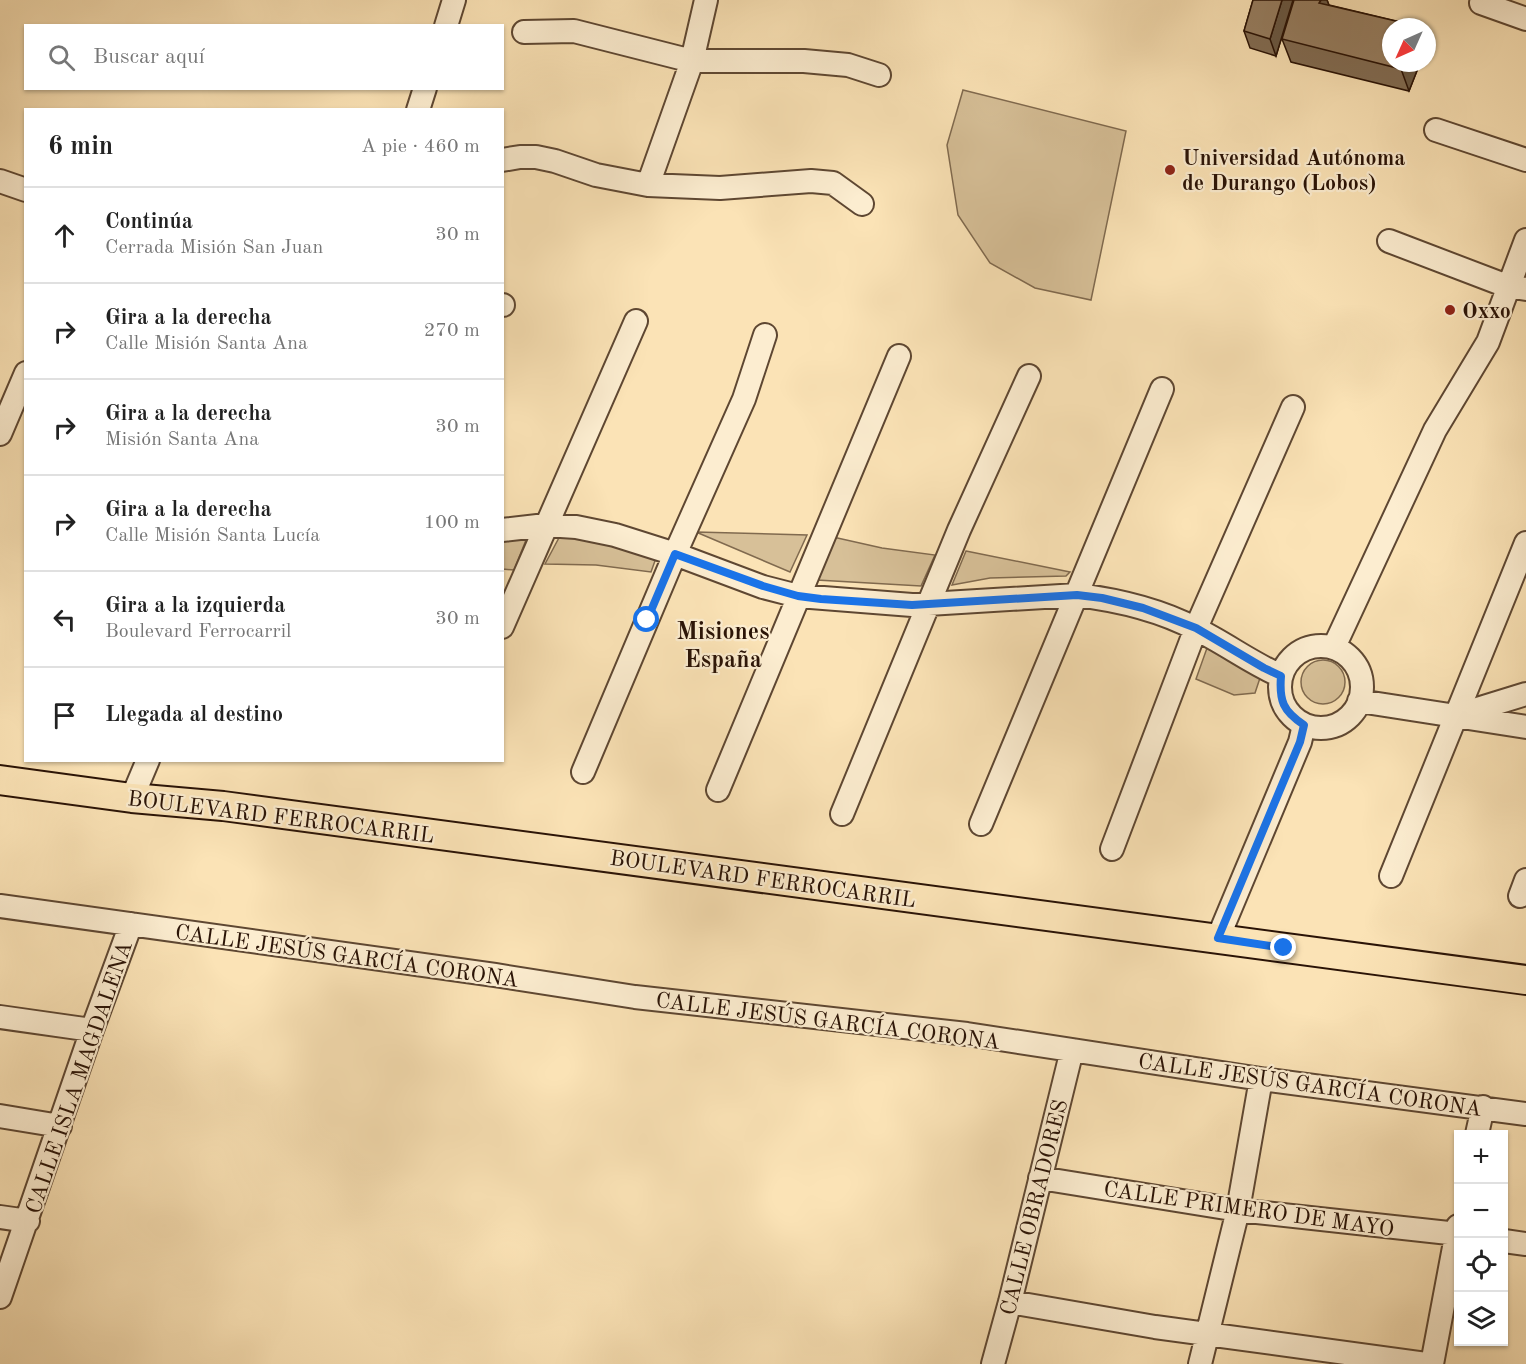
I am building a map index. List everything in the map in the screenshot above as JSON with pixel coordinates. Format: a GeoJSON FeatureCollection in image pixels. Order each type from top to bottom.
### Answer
{"type":"FeatureCollection","features":[{"type":"Feature","properties":{"kind":"main road","name":"BOULEVARD FERROCARRIL"},"geometry":{"type":"LineString","coordinates":[[0,780],[132,798],[223,806],[1526,980]]}},
{"type":"Feature","properties":{"kind":"street"},"geometry":{"type":"LineString","coordinates":[[447,24],[454,0]]}},
{"type":"Feature","properties":{"kind":"street"},"geometry":{"type":"LineString","coordinates":[[648,185],[692,61],[706,0]]}},
{"type":"Feature","properties":{"kind":"street"},"geometry":{"type":"LineString","coordinates":[[1481,3],[1526,19]]}},
{"type":"Feature","properties":{"kind":"street"},"geometry":{"type":"LineString","coordinates":[[524,32],[574,31],[692,61],[804,61],[848,66],[879,75]]}},
{"type":"Feature","properties":{"kind":"street"},"geometry":{"type":"LineString","coordinates":[[419,108],[424,90]]}},
{"type":"Feature","properties":{"kind":"street"},"geometry":{"type":"LineString","coordinates":[[1436,130],[1526,160]]}},
{"type":"Feature","properties":{"kind":"street"},"geometry":{"type":"LineString","coordinates":[[504,160],[536,157],[596,175],[648,185],[720,188],[811,181],[833,183],[862,204]]}},
{"type":"Feature","properties":{"kind":"street"},"geometry":{"type":"LineString","coordinates":[[0,182],[24,189]]}},
{"type":"Feature","properties":{"kind":"street"},"geometry":{"type":"LineString","coordinates":[[1334,647],[1435,430],[1488,342],[1516,288],[1526,240]]}},
{"type":"Feature","properties":{"kind":"street"},"geometry":{"type":"LineString","coordinates":[[1389,242],[1516,288]]}},
{"type":"Feature","properties":{"kind":"street"},"geometry":{"type":"LineString","coordinates":[[504,622],[636,321]]}},
{"type":"Feature","properties":{"kind":"street"},"geometry":{"type":"LineString","coordinates":[[583,772],[675,554],[744,399],[765,335]]}},
{"type":"Feature","properties":{"kind":"street"},"geometry":{"type":"LineString","coordinates":[[718,790],[899,356]]}},
{"type":"Feature","properties":{"kind":"street"},"geometry":{"type":"LineString","coordinates":[[842,814],[968,508],[1029,376]]}},
{"type":"Feature","properties":{"kind":"street"},"geometry":{"type":"LineString","coordinates":[[8,422],[24,378]]}},
{"type":"Feature","properties":{"kind":"street"},"geometry":{"type":"LineString","coordinates":[[981,824],[1162,389]]}},
{"type":"Feature","properties":{"kind":"street"},"geometry":{"type":"LineString","coordinates":[[1112,849],[1196,628],[1293,407]]}},
{"type":"Feature","properties":{"kind":"street"},"geometry":{"type":"LineString","coordinates":[[504,530],[546,525],[576,527],[615,535],[798,596],[912,605],[1077,595],[1143,608],[1196,628],[1281,676]]}},
{"type":"Feature","properties":{"kind":"street"},"geometry":{"type":"LineString","coordinates":[[1391,876],[1526,543]]}},
{"type":"Feature","properties":{"kind":"street"},"geometry":{"type":"LineString","coordinates":[[1311,647],[1334,647],[1348,656],[1357,667],[1362,681],[1362,695],[1356,711],[1346,721],[1333,727],[1318,729],[1304,725],[1292,717],[1284,706],[1279,692],[1281,676],[1286,664],[1298,652],[1311,647]]}},
{"type":"Feature","properties":{"kind":"street"},"geometry":{"type":"LineString","coordinates":[[1456,715],[1526,694]]}},
{"type":"Feature","properties":{"kind":"street"},"geometry":{"type":"LineString","coordinates":[[1359,701],[1526,727]]}},
{"type":"Feature","properties":{"kind":"street"},"geometry":{"type":"LineString","coordinates":[[1218,938],[1300,742],[1304,725]]}},
{"type":"Feature","properties":{"kind":"street"},"geometry":{"type":"LineString","coordinates":[[132,798],[147,762]]}},
{"type":"Feature","properties":{"kind":"street","name":"CALLE JESÚS GARCÍA CORONA"},"geometry":{"type":"LineString","coordinates":[[0,906],[495,975],[635,997],[967,1034],[1261,1079],[1526,1113]]}},
{"type":"Feature","properties":{"kind":"street","name":"CALLE ISLA MAGDALENA"},"geometry":{"type":"LineString","coordinates":[[0,1297],[131,924]]}},
{"type":"Feature","properties":{"kind":"street"},"geometry":{"type":"LineString","coordinates":[[0,1017],[92,1030]]}},
{"type":"Feature","properties":{"kind":"street","name":"CALLE OBRADORES"},"geometry":{"type":"LineString","coordinates":[[993,1364],[1072,1050]]}},
{"type":"Feature","properties":{"kind":"street"},"geometry":{"type":"LineString","coordinates":[[1200,1364],[1238,1210],[1261,1079]]}},
{"type":"Feature","properties":{"kind":"street"},"geometry":{"type":"LineString","coordinates":[[1478,1130],[1483,1107]]}},
{"type":"Feature","properties":{"kind":"street"},"geometry":{"type":"LineString","coordinates":[[0,1116],[60,1126]]}},
{"type":"Feature","properties":{"kind":"street","name":"CALLE PRIMERO DE MAYO"},"geometry":{"type":"LineString","coordinates":[[1040,1178],[1238,1210],[1454,1232]]}},
{"type":"Feature","properties":{"kind":"street"},"geometry":{"type":"LineString","coordinates":[[0,1217],[28,1221]]}},
{"type":"Feature","properties":{"kind":"street"},"geometry":{"type":"LineString","coordinates":[[1432,1364],[1457,1238]]}},
{"type":"Feature","properties":{"kind":"street"},"geometry":{"type":"LineString","coordinates":[[1508,1242],[1526,1244]]}},
{"type":"Feature","properties":{"kind":"street"},"geometry":{"type":"LineString","coordinates":[[1010,1302],[1206,1334],[1426,1364]]}},
{"type":"Feature","properties":{"kind":"shaded area"},"geometry":{"type":"Polygon","coordinates":[[[963,90],[1126,131],[1091,300],[1035,288],[990,263],[958,215],[947,145],[963,90]]]}},
{"type":"Feature","properties":{"kind":"shaded area"},"geometry":{"type":"Polygon","coordinates":[[[696,532],[807,535],[790,572],[696,532]]]}},
{"type":"Feature","properties":{"kind":"shaded area"},"geometry":{"type":"Polygon","coordinates":[[[561,534],[607,540],[656,558],[651,572],[596,565],[545,564],[561,534]]]}},
{"type":"Feature","properties":{"kind":"shaded area"},"geometry":{"type":"Polygon","coordinates":[[[528,535],[514,570],[504,569],[504,537],[528,535]]]}},
{"type":"Feature","properties":{"kind":"shaded area"},"geometry":{"type":"Polygon","coordinates":[[[833,537],[882,548],[935,555],[921,586],[817,580],[833,537]]]}},
{"type":"Feature","properties":{"kind":"shaded area"},"geometry":{"type":"Polygon","coordinates":[[[966,551],[1070,572],[1066,576],[990,578],[952,585],[966,551]]]}},
{"type":"Feature","properties":{"kind":"shaded area"},"geometry":{"type":"Polygon","coordinates":[[[1207,648],[1261,675],[1255,693],[1234,695],[1196,679],[1207,648]]]}},
{"type":"Feature","properties":{"kind":"shaded area"},"geometry":{"type":"Polygon","coordinates":[[[1323,660],[1338,667],[1345,682],[1338,697],[1323,704],[1308,697],[1301,682],[1308,667],[1323,660]]]}},
{"type":"Feature","properties":{"kind":"building"},"geometry":{"type":"Polygon","coordinates":[[[1253,0],[1282,0],[1270,39],[1244,31],[1253,0]]]}},
{"type":"Feature","properties":{"kind":"building"},"geometry":{"type":"Polygon","coordinates":[[[1294,0],[1321,0],[1319,3],[1383,18],[1382,64],[1282,39],[1294,0]]]}},
{"type":"Feature","properties":{"kind":"place","name":"Universidad Autónoma de Durango (Lobos)"},"geometry":{"type":"Point","coordinates":[1170,170]}},
{"type":"Feature","properties":{"kind":"place","name":"Oxxo"},"geometry":{"type":"Point","coordinates":[1450,310]}},
{"type":"Feature","properties":{"kind":"district","name":"Misiones España"},"geometry":{"type":"Point","coordinates":[723,645]}},
{"type":"Feature","properties":{"kind":"route"},"geometry":{"type":"LineString","coordinates":[[647,620],[675,554],[763,586],[798,596],[912,605],[1077,595],[1102,598],[1143,608],[1196,628],[1281,676],[1279,692],[1284,706],[1292,717],[1304,725],[1300,742],[1218,938],[1284,948]]}}]}
